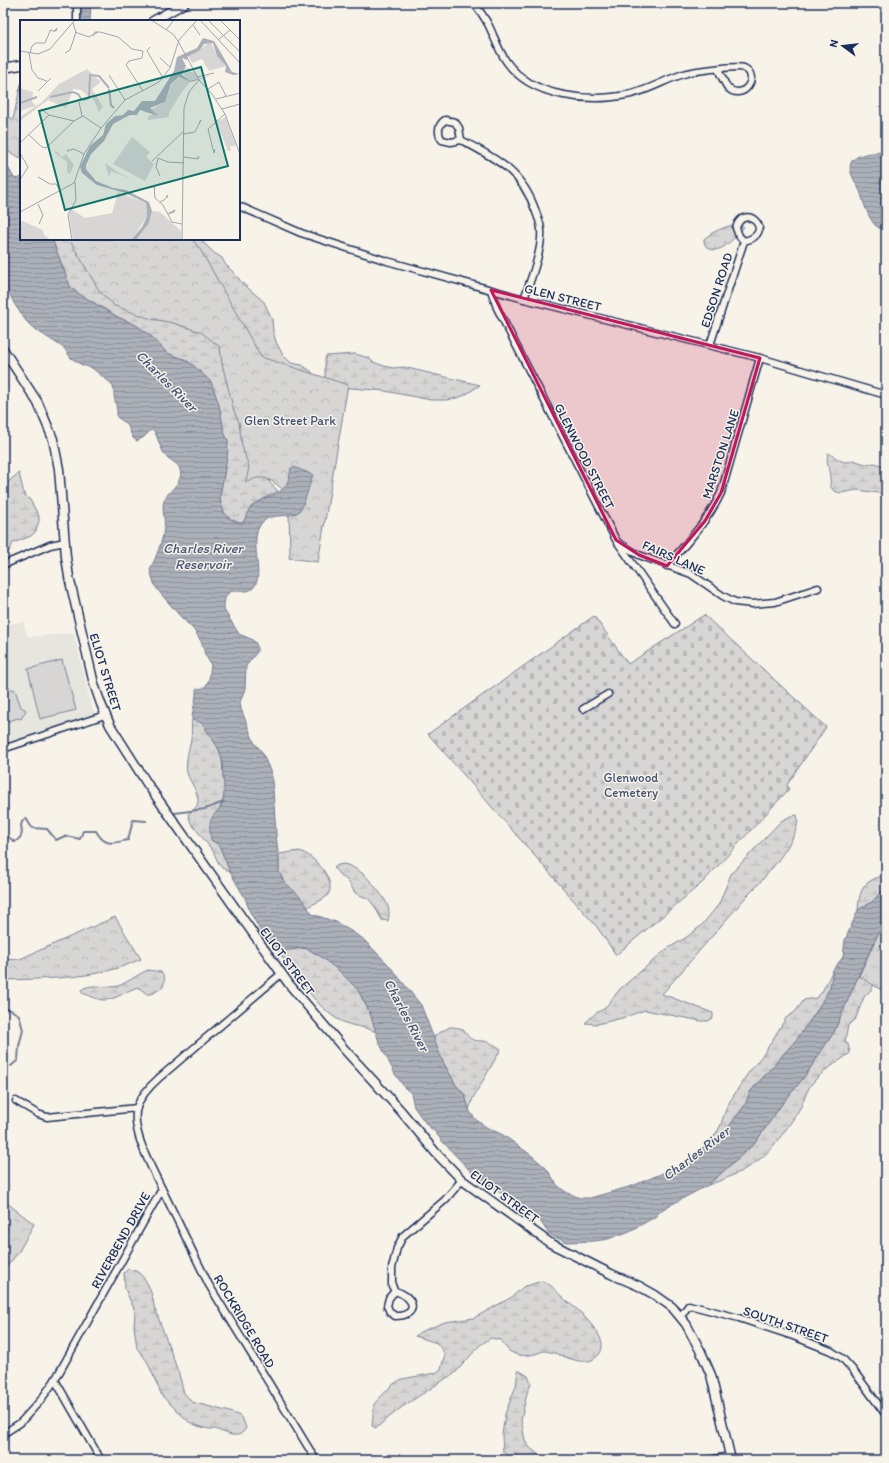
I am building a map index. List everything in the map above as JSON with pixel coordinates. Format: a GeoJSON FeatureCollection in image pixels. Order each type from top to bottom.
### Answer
{"type":"FeatureCollection","features":[{"type":"Feature","properties":{"kind":"main road"},"geometry":{"type":"LineString","coordinates":[[155,20],[185,3]]}},
{"type":"Feature","properties":{"kind":"main road"},"geometry":{"type":"LineString","coordinates":[[3,68],[20,65]]}},
{"type":"Feature","properties":{"kind":"main road","name":"ELIOT STREET"},"geometry":{"type":"LineString","coordinates":[[3,349],[38,402],[53,439],[59,469],[69,577],[94,684],[105,715],[119,741],[280,974],[345,1050],[401,1111],[436,1153],[462,1180],[550,1244],[655,1295],[672,1308],[686,1324],[698,1345],[711,1375],[730,1458]]}},
{"type":"Feature","properties":{"kind":"street"},"geometry":{"type":"LineString","coordinates":[[77,3],[77,20]]}},
{"type":"Feature","properties":{"kind":"street"},"geometry":{"type":"LineString","coordinates":[[474,3],[490,28],[498,48],[516,74],[528,82],[546,90],[566,96],[612,97],[631,94],[648,89],[688,72],[718,69],[738,67],[744,68],[750,74],[751,82],[747,88],[741,92],[734,92],[728,87],[718,69]]}},
{"type":"Feature","properties":{"kind":"street"},"geometry":{"type":"LineString","coordinates":[[461,140],[491,157],[514,174],[532,199],[540,222],[541,241],[524,299]]}},
{"type":"Feature","properties":{"kind":"street","name":"GLEN STREET"},"geometry":{"type":"LineString","coordinates":[[240,206],[301,233],[339,246],[524,299],[760,358],[886,395]]}},
{"type":"Feature","properties":{"kind":"street","name":"EDSON ROAD"},"geometry":{"type":"LineString","coordinates":[[710,345],[744,241]]}},
{"type":"Feature","properties":{"kind":"street","name":"GLENWOOD STREET"},"geometry":{"type":"LineString","coordinates":[[491,290],[496,308],[616,540],[675,624]]}},
{"type":"Feature","properties":{"kind":"street","name":"MARSTON LANE"},"geometry":{"type":"LineString","coordinates":[[667,566],[705,521],[715,506],[721,493],[760,358]]}},
{"type":"Feature","properties":{"kind":"street","name":"FAIRS LANE"},"geometry":{"type":"LineString","coordinates":[[616,540],[639,555],[691,574],[723,596],[735,602],[752,604],[775,602],[818,588]]}},
{"type":"Feature","properties":{"kind":"street"},"geometry":{"type":"LineString","coordinates":[[3,565],[50,544],[65,542]]}},
{"type":"Feature","properties":{"kind":"street"},"geometry":{"type":"LineString","coordinates":[[583,709],[608,694]]}},
{"type":"Feature","properties":{"kind":"street"},"geometry":{"type":"LineString","coordinates":[[3,749],[105,715]]}},
{"type":"Feature","properties":{"kind":"street","name":"RIVERBEND DRIVE"},"geometry":{"type":"LineString","coordinates":[[3,1434],[20,1423],[40,1401],[55,1380],[162,1189],[142,1147],[137,1127],[136,1116],[140,1100],[147,1090],[159,1078],[280,974]]}},
{"type":"Feature","properties":{"kind":"street"},"geometry":{"type":"LineString","coordinates":[[16,1101],[47,1118],[137,1108]]}},
{"type":"Feature","properties":{"kind":"street"},"geometry":{"type":"LineString","coordinates":[[394,1291],[389,1298],[387,1306],[390,1312],[395,1316],[402,1316],[408,1313],[412,1307],[411,1301],[407,1296],[394,1291],[392,1286],[392,1268],[397,1248],[403,1236],[445,1200],[462,1180]]}},
{"type":"Feature","properties":{"kind":"street","name":"ROCKRIDGE ROAD"},"geometry":{"type":"LineString","coordinates":[[162,1189],[209,1285],[316,1460]]}},
{"type":"Feature","properties":{"kind":"street","name":"SOUTH STREET"},"geometry":{"type":"LineString","coordinates":[[680,1317],[689,1305],[739,1318],[793,1336],[831,1351],[842,1358],[853,1370],[886,1416]]}},
{"type":"Feature","properties":{"kind":"street"},"geometry":{"type":"LineString","coordinates":[[55,1380],[101,1460]]}},
{"type":"Feature","properties":{"kind":"street"},"geometry":{"type":"LineString","coordinates":[[709,1460],[730,1458]]}},
{"type":"Feature","properties":{"kind":"highlighted area"},"geometry":{"type":"Polygon","coordinates":[[[491,290],[760,358],[721,493],[705,521],[667,566],[639,555],[616,540],[491,290]]]}},
{"type":"Feature","properties":{"kind":"shaded area"},"geometry":{"type":"Polygon","coordinates":[[[23,622],[28,637],[74,633],[91,705],[99,722],[3,753],[3,625],[23,622]]]}},
{"type":"Feature","properties":{"kind":"green space"},"geometry":{"type":"Polygon","coordinates":[[[20,88],[20,158],[3,148],[3,115],[13,119],[20,88]]]}},
{"type":"Feature","properties":{"kind":"green space"},"geometry":{"type":"Polygon","coordinates":[[[729,226],[744,227],[724,247],[715,250],[706,246],[704,239],[710,234],[729,226]]]}},
{"type":"Feature","properties":{"kind":"green space","name":"Glen Street Park"},"geometry":{"type":"Polygon","coordinates":[[[52,240],[201,240],[214,253],[222,258],[225,264],[241,282],[264,302],[272,319],[276,342],[283,355],[291,363],[302,365],[312,372],[313,380],[265,461],[270,483],[278,491],[253,507],[243,523],[239,523],[229,518],[224,512],[221,504],[220,496],[227,457],[228,441],[224,432],[219,405],[211,382],[193,365],[184,359],[167,353],[151,336],[136,325],[118,317],[76,292],[70,286],[52,240]]]}},
{"type":"Feature","properties":{"kind":"green space","name":"Glen Street Park"},"geometry":{"type":"Polygon","coordinates":[[[70,240],[193,240],[200,249],[261,357],[348,385],[318,562],[289,558],[289,512],[286,493],[270,480],[256,478],[246,482],[249,467],[242,446],[239,422],[234,411],[222,364],[220,347],[201,332],[173,323],[148,318],[115,306],[100,292],[70,240]]]}},
{"type":"Feature","properties":{"kind":"green space"},"geometry":{"type":"Polygon","coordinates":[[[355,354],[369,358],[373,362],[384,366],[393,368],[403,367],[480,385],[465,395],[457,398],[431,400],[385,391],[341,387],[325,379],[326,356],[355,354]]]}},
{"type":"Feature","properties":{"kind":"green space"},"geometry":{"type":"Polygon","coordinates":[[[828,453],[846,462],[853,460],[865,464],[875,463],[886,467],[886,494],[857,490],[841,493],[834,491],[830,486],[827,461],[828,453]]]}},
{"type":"Feature","properties":{"kind":"green space"},"geometry":{"type":"Polygon","coordinates":[[[19,473],[24,494],[30,500],[39,516],[39,521],[36,531],[31,536],[13,543],[8,553],[3,553],[3,496],[9,481],[19,473]]]}},
{"type":"Feature","properties":{"kind":"green space","name":"Glenwood Cemetery"},"geometry":{"type":"Polygon","coordinates":[[[704,615],[826,727],[787,785],[789,789],[702,883],[616,955],[597,927],[428,734],[594,616],[628,664],[704,615]]]}},
{"type":"Feature","properties":{"kind":"green space"},"geometry":{"type":"Polygon","coordinates":[[[62,660],[76,710],[40,719],[28,669],[62,660]]]}},
{"type":"Feature","properties":{"kind":"green space"},"geometry":{"type":"Polygon","coordinates":[[[9,688],[15,690],[21,707],[26,710],[21,719],[18,718],[3,723],[3,689],[9,688]]]}},
{"type":"Feature","properties":{"kind":"green space"},"geometry":{"type":"Polygon","coordinates":[[[192,720],[198,720],[203,724],[217,744],[223,761],[225,786],[224,796],[218,811],[211,840],[219,845],[230,872],[222,868],[213,851],[191,823],[188,814],[195,808],[198,802],[197,795],[187,773],[187,760],[192,720]]]}},
{"type":"Feature","properties":{"kind":"green space"},"geometry":{"type":"Polygon","coordinates":[[[797,815],[798,823],[794,834],[788,846],[770,871],[662,994],[713,1013],[713,1018],[708,1021],[701,1021],[645,1010],[622,1018],[597,1024],[585,1023],[596,1013],[604,1009],[620,989],[667,949],[687,937],[702,925],[719,904],[731,874],[781,821],[797,815]]]}},
{"type":"Feature","properties":{"kind":"green space"},"geometry":{"type":"Polygon","coordinates":[[[299,851],[311,857],[323,869],[330,883],[330,890],[327,896],[308,907],[283,880],[279,872],[279,854],[299,851]]]}},
{"type":"Feature","properties":{"kind":"green space"},"geometry":{"type":"Polygon","coordinates":[[[344,864],[362,873],[379,892],[388,907],[388,921],[382,920],[369,899],[355,893],[348,881],[334,868],[338,865],[344,864]]]}},
{"type":"Feature","properties":{"kind":"green space"},"geometry":{"type":"Polygon","coordinates":[[[886,872],[886,887],[872,902],[858,910],[860,897],[865,886],[886,872]]]}},
{"type":"Feature","properties":{"kind":"green space"},"geometry":{"type":"Polygon","coordinates":[[[115,917],[141,959],[105,972],[61,978],[3,980],[3,960],[20,959],[115,917]]]}},
{"type":"Feature","properties":{"kind":"green space"},"geometry":{"type":"Polygon","coordinates":[[[886,923],[876,981],[871,990],[864,997],[855,1020],[848,1025],[845,1042],[848,1044],[850,1053],[814,1081],[792,1121],[765,1155],[742,1171],[708,1185],[755,1143],[782,1104],[805,1076],[834,1032],[860,972],[886,923]]]}},
{"type":"Feature","properties":{"kind":"green space"},"geometry":{"type":"Polygon","coordinates":[[[886,923],[886,993],[859,976],[878,934],[886,923]]]}},
{"type":"Feature","properties":{"kind":"green space"},"geometry":{"type":"Polygon","coordinates":[[[276,947],[289,950],[301,948],[308,949],[338,970],[358,990],[370,1013],[376,1032],[345,1023],[333,1016],[314,999],[296,977],[276,947]]]}},
{"type":"Feature","properties":{"kind":"green space"},"geometry":{"type":"Polygon","coordinates":[[[148,970],[161,972],[165,980],[163,987],[152,994],[147,994],[138,987],[108,1000],[101,1000],[82,993],[81,990],[89,986],[118,986],[148,970]]]}},
{"type":"Feature","properties":{"kind":"green space"},"geometry":{"type":"Polygon","coordinates":[[[833,970],[830,988],[816,1012],[796,1040],[750,1092],[745,1105],[727,1129],[714,1142],[709,1144],[720,1127],[727,1106],[746,1076],[765,1052],[786,1018],[795,1012],[804,1000],[816,998],[822,992],[833,970]]]}},
{"type":"Feature","properties":{"kind":"green space"},"geometry":{"type":"Polygon","coordinates":[[[450,1027],[456,1027],[463,1030],[471,1039],[488,1042],[501,1049],[473,1098],[469,1110],[465,1095],[456,1085],[435,1045],[434,1036],[450,1027]]]}},
{"type":"Feature","properties":{"kind":"green space"},"geometry":{"type":"Polygon","coordinates":[[[3,1200],[34,1224],[18,1253],[3,1271],[3,1200]]]}},
{"type":"Feature","properties":{"kind":"green space"},"geometry":{"type":"Polygon","coordinates":[[[128,1269],[139,1273],[147,1282],[154,1306],[179,1374],[184,1393],[192,1402],[240,1416],[246,1428],[239,1435],[231,1435],[189,1422],[162,1396],[147,1361],[137,1348],[134,1326],[135,1311],[125,1289],[124,1273],[128,1269]]]}},
{"type":"Feature","properties":{"kind":"green space"},"geometry":{"type":"Polygon","coordinates":[[[542,1281],[550,1285],[581,1313],[598,1333],[602,1343],[602,1348],[600,1353],[594,1359],[588,1361],[573,1360],[543,1351],[536,1354],[517,1355],[509,1351],[501,1340],[491,1338],[480,1345],[456,1372],[402,1407],[376,1428],[372,1426],[374,1404],[392,1385],[402,1379],[436,1373],[441,1369],[445,1354],[437,1343],[415,1336],[420,1332],[445,1322],[474,1318],[512,1297],[523,1287],[542,1281]]]}},
{"type":"Feature","properties":{"kind":"green space"},"geometry":{"type":"Polygon","coordinates":[[[518,1370],[528,1376],[531,1384],[527,1393],[521,1420],[525,1440],[529,1447],[545,1460],[514,1460],[503,1452],[502,1435],[505,1414],[516,1386],[518,1370]]]}},
{"type":"Feature","properties":{"kind":"water"},"geometry":{"type":"Polygon","coordinates":[[[79,3],[91,3],[90,20],[78,20],[79,3]]]}},
{"type":"Feature","properties":{"kind":"water"},"geometry":{"type":"Polygon","coordinates":[[[886,152],[886,230],[876,226],[870,218],[850,168],[856,157],[869,153],[886,152]]]}},
{"type":"Feature","properties":{"kind":"water","name":"Charles River Reservoir"},"geometry":{"type":"Polygon","coordinates":[[[3,160],[14,178],[18,179],[20,178],[20,240],[52,240],[70,286],[76,292],[117,317],[136,325],[151,336],[167,353],[184,359],[193,365],[211,382],[219,405],[224,432],[228,441],[227,457],[220,496],[224,512],[229,518],[239,523],[243,523],[252,506],[276,494],[285,487],[291,468],[294,467],[313,475],[304,503],[300,510],[291,515],[268,518],[259,527],[256,542],[258,575],[257,582],[254,587],[248,591],[229,592],[224,604],[224,610],[239,634],[251,639],[257,646],[257,652],[246,666],[245,689],[240,702],[241,709],[254,742],[262,752],[271,773],[279,872],[283,880],[303,900],[312,914],[336,922],[362,938],[388,964],[421,1005],[443,1062],[456,1085],[465,1095],[469,1110],[475,1119],[486,1127],[503,1135],[531,1155],[546,1168],[558,1186],[566,1192],[580,1198],[590,1198],[632,1186],[687,1163],[697,1152],[714,1142],[727,1129],[745,1105],[750,1092],[796,1040],[816,1012],[830,988],[833,970],[843,957],[845,940],[858,910],[872,902],[886,887],[886,923],[878,934],[834,1032],[805,1076],[782,1104],[755,1143],[708,1185],[663,1209],[655,1217],[630,1231],[608,1239],[567,1242],[554,1237],[548,1233],[539,1219],[526,1208],[475,1176],[427,1125],[414,1107],[411,1093],[405,1088],[395,1074],[379,1042],[370,1013],[358,990],[338,970],[308,949],[301,948],[283,950],[276,947],[264,937],[250,912],[245,898],[230,872],[219,845],[211,840],[210,821],[221,806],[224,797],[222,760],[218,748],[204,726],[199,722],[192,720],[196,689],[204,688],[207,684],[211,665],[205,654],[201,641],[194,630],[155,586],[150,570],[163,534],[164,501],[180,479],[181,475],[179,468],[165,455],[154,430],[151,430],[137,441],[133,438],[127,424],[117,417],[112,384],[92,368],[82,365],[71,358],[64,348],[33,328],[15,305],[3,281],[3,160]]]}},
{"type":"Feature","properties":{"kind":"waterway"},"geometry":{"type":"LineString","coordinates":[[175,813],[205,809],[224,802]]}},
{"type":"Feature","properties":{"kind":"waterway"},"geometry":{"type":"LineString","coordinates":[[3,833],[15,842],[21,835],[21,824],[26,818],[32,828],[47,829],[56,840],[65,836],[80,839],[83,831],[96,831],[103,840],[113,843],[128,840],[133,820],[146,821]]}},
{"type":"Feature","properties":{"kind":"waterway"},"geometry":{"type":"LineString","coordinates":[[3,1010],[9,1009],[19,1015],[23,1030],[19,1046],[18,1060],[11,1066]]}},
{"type":"Feature","properties":{"kind":"water label","name":"Charles River"},"geometry":{"type":"Point","coordinates":[167,381]}},
{"type":"Feature","properties":{"kind":"water label","name":"Charles River"},"geometry":{"type":"Point","coordinates":[407,1015]}},
{"type":"Feature","properties":{"kind":"water label","name":"Charles River"},"geometry":{"type":"Point","coordinates":[696,1153]}}]}
